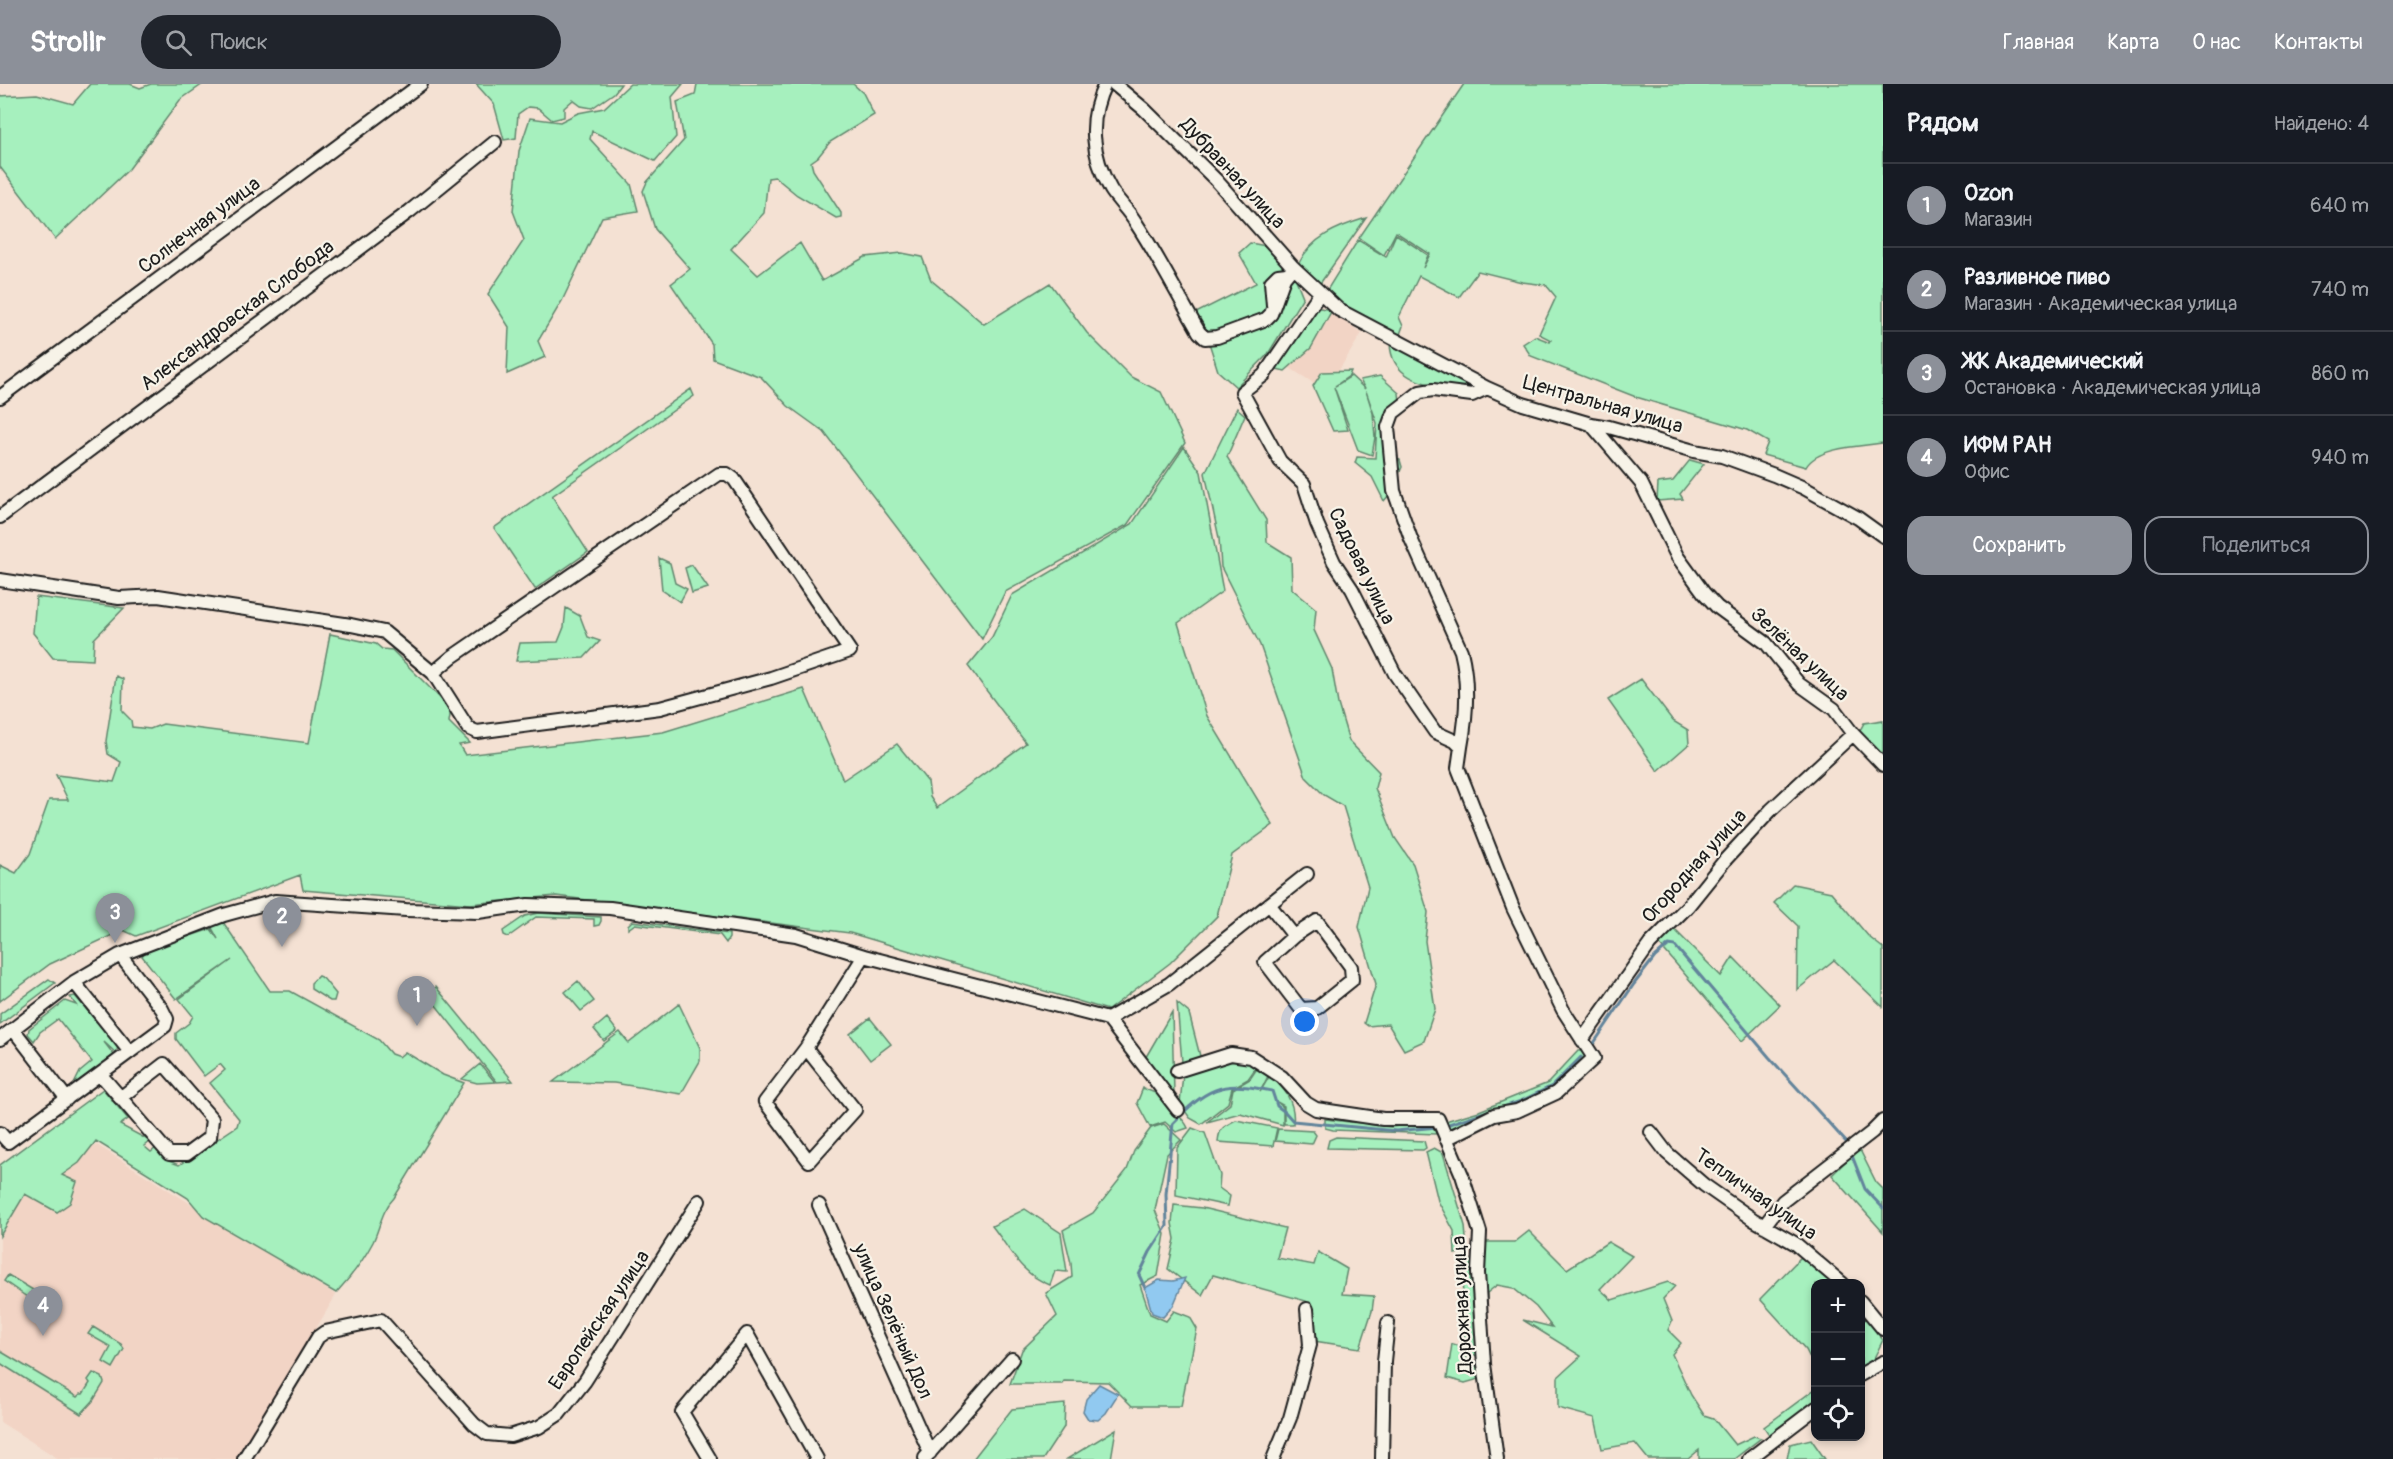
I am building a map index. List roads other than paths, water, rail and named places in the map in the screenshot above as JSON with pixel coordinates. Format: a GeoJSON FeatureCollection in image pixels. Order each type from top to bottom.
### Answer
{"type":"FeatureCollection","features":[{"type":"Feature","properties":{"kind":"street","name":"Солнечная улица"},"geometry":{"type":"LineString","coordinates":[[0,397],[421,84]]}},
{"type":"Feature","properties":{"kind":"street"},"geometry":{"type":"LineString","coordinates":[[1105,84],[1099,97],[1092,137],[1098,163],[1111,190],[1136,223],[1199,332],[1205,338],[1217,337],[1266,319],[1271,314],[1290,271]]}},
{"type":"Feature","properties":{"kind":"street","name":"Дубравная улица"},"geometry":{"type":"LineString","coordinates":[[1114,84],[1144,109],[1216,180],[1290,271],[1320,293]]}},
{"type":"Feature","properties":{"kind":"street","name":"Александровская Слобода"},"geometry":{"type":"LineString","coordinates":[[0,517],[410,211],[495,142]]}},
{"type":"Feature","properties":{"kind":"street","name":"Центральная улица"},"geometry":{"type":"LineString","coordinates":[[1320,293],[1339,310],[1487,388],[1523,404],[1694,451],[1722,456],[1774,475],[1831,503],[1883,536]]}},
{"type":"Feature","properties":{"kind":"street","name":"Садовая улица"},"geometry":{"type":"LineString","coordinates":[[1320,293],[1264,375],[1242,392],[1280,461],[1304,484],[1317,524],[1334,562],[1352,589],[1395,675],[1435,732],[1455,741],[1461,747]]}},
{"type":"Feature","properties":{"kind":"street"},"geometry":{"type":"LineString","coordinates":[[1177,1071],[1231,1054],[1251,1057],[1282,1077],[1306,1103],[1316,1109],[1441,1128],[1516,1111],[1556,1093],[1594,1058],[1563,1010],[1513,908],[1458,768],[1466,716],[1467,688],[1462,657],[1411,538],[1394,491],[1388,427],[1390,418],[1405,402],[1426,390],[1472,395],[1487,388]]}},
{"type":"Feature","properties":{"kind":"street","name":"Зелёная улица"},"geometry":{"type":"LineString","coordinates":[[1591,424],[1641,483],[1677,556],[1704,593],[1717,607],[1766,644],[1799,684],[1834,709],[1853,734],[1883,765]]}},
{"type":"Feature","properties":{"kind":"street"},"geometry":{"type":"LineString","coordinates":[[0,580],[119,598],[158,596],[351,624],[384,632],[433,673],[468,728],[477,732],[660,708],[771,678],[850,651],[734,479],[727,474],[719,474],[452,657],[433,673]]}},
{"type":"Feature","properties":{"kind":"street","name":"Огородная улица"},"geometry":{"type":"LineString","coordinates":[[1582,1040],[1650,944],[1688,906],[1725,860],[1771,810],[1853,734]]}},
{"type":"Feature","properties":{"kind":"street"},"geometry":{"type":"LineString","coordinates":[[1108,1020],[1169,984],[1307,874]]}},
{"type":"Feature","properties":{"kind":"street"},"geometry":{"type":"LineString","coordinates":[[0,1039],[74,982],[120,955],[224,915],[275,902],[478,912],[528,905],[610,908],[796,935],[864,956],[1108,1020],[1178,1110]]}},
{"type":"Feature","properties":{"kind":"street"},"geometry":{"type":"LineString","coordinates":[[1269,904],[1294,936]]}},
{"type":"Feature","properties":{"kind":"street"},"geometry":{"type":"LineString","coordinates":[[1317,921],[1351,967],[1352,980],[1317,1008],[1301,1009],[1265,962],[1294,936],[1317,921]]}},
{"type":"Feature","properties":{"kind":"street"},"geometry":{"type":"LineString","coordinates":[[3,1141],[67,1099],[165,1026],[167,1019],[162,1009],[120,955]]}},
{"type":"Feature","properties":{"kind":"street"},"geometry":{"type":"LineString","coordinates":[[806,1048],[855,1110],[809,1161],[765,1102],[806,1048],[864,956]]}},
{"type":"Feature","properties":{"kind":"street"},"geometry":{"type":"LineString","coordinates":[[74,982],[130,1052]]}},
{"type":"Feature","properties":{"kind":"street"},"geometry":{"type":"LineString","coordinates":[[13,1029],[67,1099]]}},
{"type":"Feature","properties":{"kind":"street"},"geometry":{"type":"LineString","coordinates":[[100,1074],[120,1098],[169,1154],[187,1155],[210,1137],[212,1119],[164,1064],[120,1098]]}},
{"type":"Feature","properties":{"kind":"street"},"geometry":{"type":"LineString","coordinates":[[1764,1226],[1783,1201],[1883,1121]]}},
{"type":"Feature","properties":{"kind":"street","name":"Дорожная улица"},"geometry":{"type":"LineString","coordinates":[[1441,1128],[1462,1175],[1480,1233],[1478,1273],[1484,1364],[1497,1459]]}},
{"type":"Feature","properties":{"kind":"street","name":"Тепличная улица"},"geometry":{"type":"LineString","coordinates":[[1651,1132],[1667,1152],[1704,1185],[1764,1226],[1796,1244],[1837,1279]]}},
{"type":"Feature","properties":{"kind":"street","name":"Европейская улица"},"geometry":{"type":"LineString","coordinates":[[244,1459],[318,1337],[326,1332],[381,1320],[474,1424],[487,1434],[510,1436],[539,1427],[559,1414],[585,1381],[699,1201]]}},
{"type":"Feature","properties":{"kind":"street","name":"улица Зелёный Дол"},"geometry":{"type":"LineString","coordinates":[[819,1205],[927,1456]]}},
{"type":"Feature","properties":{"kind":"street"},"geometry":{"type":"LineString","coordinates":[[1865,1307],[1883,1329]]}},
{"type":"Feature","properties":{"kind":"street"},"geometry":{"type":"LineString","coordinates":[[1273,1459],[1290,1418],[1310,1345],[1307,1309]]}},
{"type":"Feature","properties":{"kind":"street"},"geometry":{"type":"LineString","coordinates":[[1382,1459],[1384,1361],[1388,1323]]}},
{"type":"Feature","properties":{"kind":"street"},"geometry":{"type":"LineString","coordinates":[[710,1459],[682,1412],[747,1334],[817,1459]]}},
{"type":"Feature","properties":{"kind":"street"},"geometry":{"type":"LineString","coordinates":[[927,1456],[1012,1359]]}},
{"type":"Feature","properties":{"kind":"street"},"geometry":{"type":"LineString","coordinates":[[1865,1372],[1883,1362]]}},
{"type":"Feature","properties":{"kind":"street"},"geometry":{"type":"LineString","coordinates":[[1749,1459],[1811,1411]]}},
{"type":"Feature","properties":{"kind":"water"},"geometry":{"type":"Polygon","coordinates":[[[1185,1278],[1173,1306],[1163,1317],[1152,1313],[1145,1288],[1159,1280],[1173,1281],[1185,1278]]]}},
{"type":"Feature","properties":{"kind":"water"},"geometry":{"type":"Polygon","coordinates":[[[1099,1384],[1118,1394],[1106,1413],[1098,1420],[1088,1419],[1083,1411],[1086,1399],[1099,1384]]]}},
{"type":"Feature","properties":{"kind":"waterway"},"geometry":{"type":"LineString","coordinates":[[1594,1043],[1655,957],[1669,945],[1675,946],[1769,1057],[1847,1143]]}},
{"type":"Feature","properties":{"kind":"waterway"},"geometry":{"type":"LineString","coordinates":[[1498,1109],[1552,1086],[1581,1057]]}},
{"type":"Feature","properties":{"kind":"waterway"},"geometry":{"type":"LineString","coordinates":[[1184,1112],[1205,1095],[1215,1090],[1235,1086],[1272,1091],[1277,1106],[1293,1121],[1396,1131],[1437,1127]]}},
{"type":"Feature","properties":{"kind":"waterway"},"geometry":{"type":"LineString","coordinates":[[1443,1126],[1488,1111]]}},
{"type":"Feature","properties":{"kind":"waterway"},"geometry":{"type":"LineString","coordinates":[[1145,1288],[1139,1275],[1150,1252],[1167,1226],[1166,1194],[1173,1123],[1179,1117]]}},
{"type":"Feature","properties":{"kind":"waterway"},"geometry":{"type":"LineString","coordinates":[[1851,1153],[1865,1189],[1883,1208]]}},
{"type":"Feature","properties":{"kind":"place","name":"ЖК Академический"},"geometry":{"type":"Point","coordinates":[115,943]}},
{"type":"Feature","properties":{"kind":"place","name":"Разливное пиво"},"geometry":{"type":"Point","coordinates":[282,947]}},
{"type":"Feature","properties":{"kind":"place","name":"Ozon"},"geometry":{"type":"Point","coordinates":[417,1026]}},
{"type":"Feature","properties":{"kind":"place","name":"ИФМ РАН"},"geometry":{"type":"Point","coordinates":[43,1336]}}]}
